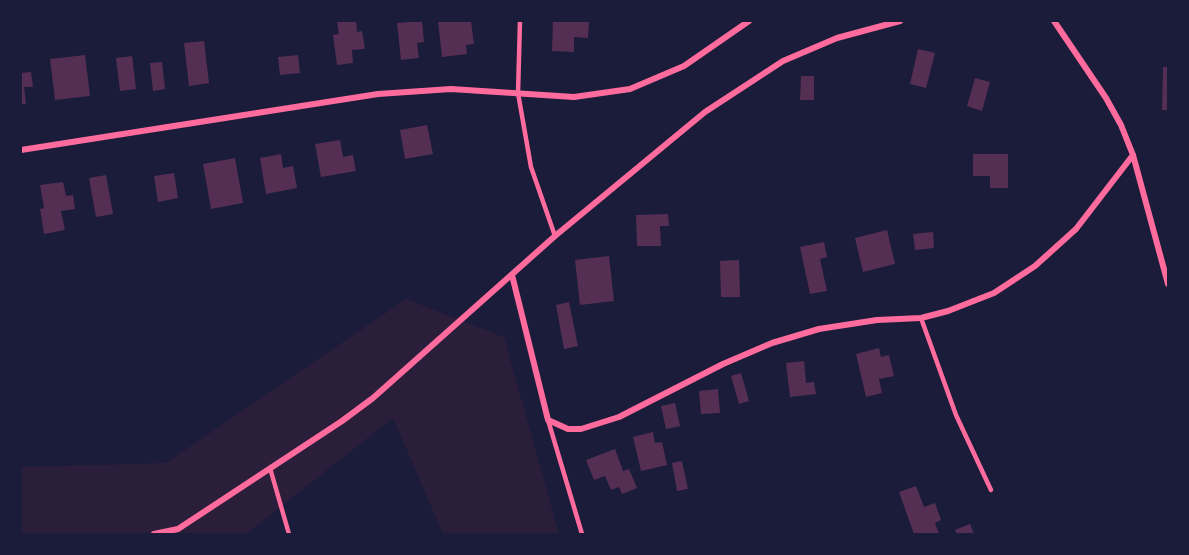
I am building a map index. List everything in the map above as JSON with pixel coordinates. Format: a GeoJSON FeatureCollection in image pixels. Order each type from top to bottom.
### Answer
{"type":"FeatureCollection","features":[{"type":"Feature","properties":{"kind":"street"},"geometry":{"type":"LineString","coordinates":[[21,150],[378,94],[451,89],[574,97],[630,89],[684,66],[749,21]]}},
{"type":"Feature","properties":{"kind":"street"},"geometry":{"type":"LineString","coordinates":[[154,534],[175,531],[342,421],[373,398],[555,236],[705,112],[783,61],[837,38],[900,21]]}},
{"type":"Feature","properties":{"kind":"street"},"geometry":{"type":"LineString","coordinates":[[1054,21],[1106,98],[1121,125],[1133,155],[1168,284]]}},
{"type":"Feature","properties":{"kind":"street"},"geometry":{"type":"LineString","coordinates":[[512,275],[548,420],[568,429],[581,429],[619,417],[723,364],[772,343],[819,329],[877,320],[921,318],[948,311],[994,292],[1035,266],[1076,229],[1133,155]]}},
{"type":"Feature","properties":{"kind":"lane"},"geometry":{"type":"LineString","coordinates":[[520,21],[518,93],[531,167],[555,236]]}},
{"type":"Feature","properties":{"kind":"lane"},"geometry":{"type":"LineString","coordinates":[[921,318],[956,415],[991,490]]}},
{"type":"Feature","properties":{"kind":"lane"},"geometry":{"type":"LineString","coordinates":[[548,420],[582,534]]}},
{"type":"Feature","properties":{"kind":"lane"},"geometry":{"type":"LineString","coordinates":[[270,468],[289,534]]}},
{"type":"Feature","properties":{"kind":"shaded area"},"geometry":{"type":"Polygon","coordinates":[[[406,299],[504,337],[559,534],[443,534],[393,418],[246,534],[21,534],[21,467],[166,463],[406,299]]]}},
{"type":"Feature","properties":{"kind":"building"},"geometry":{"type":"Polygon","coordinates":[[[337,21],[356,21],[357,32],[362,31],[365,49],[352,50],[353,63],[337,65],[333,35],[339,34],[337,21]]]}},
{"type":"Feature","properties":{"kind":"building"},"geometry":{"type":"Polygon","coordinates":[[[422,21],[424,42],[417,43],[419,58],[401,60],[397,23],[422,21]]]}},
{"type":"Feature","properties":{"kind":"building"},"geometry":{"type":"Polygon","coordinates":[[[438,21],[471,21],[474,44],[466,45],[467,54],[442,57],[438,21]]]}},
{"type":"Feature","properties":{"kind":"building"},"geometry":{"type":"Polygon","coordinates":[[[553,21],[589,21],[588,38],[574,37],[574,52],[552,51],[553,21]]]}},
{"type":"Feature","properties":{"kind":"building"},"geometry":{"type":"Polygon","coordinates":[[[204,41],[209,83],[189,86],[184,43],[204,41]]]}},
{"type":"Feature","properties":{"kind":"building"},"geometry":{"type":"Polygon","coordinates":[[[918,49],[935,53],[926,88],[910,84],[918,49]]]}},
{"type":"Feature","properties":{"kind":"building"},"geometry":{"type":"Polygon","coordinates":[[[85,55],[90,96],[55,100],[50,59],[85,55]]]}},
{"type":"Feature","properties":{"kind":"building"},"geometry":{"type":"Polygon","coordinates":[[[298,55],[300,73],[280,75],[278,57],[298,55]]]}},
{"type":"Feature","properties":{"kind":"building"},"geometry":{"type":"Polygon","coordinates":[[[132,56],[136,89],[120,91],[116,58],[132,56]]]}},
{"type":"Feature","properties":{"kind":"building"},"geometry":{"type":"Polygon","coordinates":[[[162,62],[165,89],[153,91],[150,63],[162,62]]]}},
{"type":"Feature","properties":{"kind":"building"},"geometry":{"type":"Polygon","coordinates":[[[1163,67],[1168,67],[1168,110],[1162,110],[1163,67]]]}},
{"type":"Feature","properties":{"kind":"building"},"geometry":{"type":"Polygon","coordinates":[[[31,72],[33,87],[24,87],[26,104],[21,104],[21,73],[31,72]]]}},
{"type":"Feature","properties":{"kind":"building"},"geometry":{"type":"Polygon","coordinates":[[[801,76],[814,76],[814,100],[800,100],[801,76]]]}},
{"type":"Feature","properties":{"kind":"building"},"geometry":{"type":"Polygon","coordinates":[[[975,78],[990,82],[982,111],[967,106],[975,78]]]}},
{"type":"Feature","properties":{"kind":"building"},"geometry":{"type":"Polygon","coordinates":[[[427,125],[433,154],[405,159],[400,130],[427,125]]]}},
{"type":"Feature","properties":{"kind":"building"},"geometry":{"type":"Polygon","coordinates":[[[340,140],[343,157],[353,155],[356,171],[321,177],[315,144],[340,140]]]}},
{"type":"Feature","properties":{"kind":"building"},"geometry":{"type":"Polygon","coordinates":[[[281,154],[283,168],[293,166],[297,188],[266,194],[260,158],[281,154]]]}},
{"type":"Feature","properties":{"kind":"building"},"geometry":{"type":"Polygon","coordinates":[[[973,154],[1008,154],[1008,188],[990,188],[990,176],[973,176],[973,154]]]}},
{"type":"Feature","properties":{"kind":"building"},"geometry":{"type":"Polygon","coordinates":[[[235,158],[243,203],[211,209],[203,164],[235,158]]]}},
{"type":"Feature","properties":{"kind":"building"},"geometry":{"type":"Polygon","coordinates":[[[174,173],[178,198],[158,202],[154,176],[174,173]]]}},
{"type":"Feature","properties":{"kind":"building"},"geometry":{"type":"Polygon","coordinates":[[[106,175],[113,214],[96,217],[89,178],[106,175]]]}},
{"type":"Feature","properties":{"kind":"building"},"geometry":{"type":"Polygon","coordinates":[[[63,182],[66,196],[73,195],[75,209],[61,211],[65,230],[44,234],[40,209],[44,208],[40,185],[63,182]]]}},
{"type":"Feature","properties":{"kind":"building"},"geometry":{"type":"Polygon","coordinates":[[[668,214],[669,226],[660,226],[661,246],[637,246],[636,215],[668,214]]]}},
{"type":"Feature","properties":{"kind":"building"},"geometry":{"type":"Polygon","coordinates":[[[887,230],[895,264],[863,272],[855,238],[887,230]]]}},
{"type":"Feature","properties":{"kind":"building"},"geometry":{"type":"Polygon","coordinates":[[[933,232],[934,248],[915,250],[913,234],[933,232]]]}},
{"type":"Feature","properties":{"kind":"building"},"geometry":{"type":"Polygon","coordinates":[[[824,242],[827,257],[820,259],[827,291],[810,294],[800,247],[824,242]]]}},
{"type":"Feature","properties":{"kind":"building"},"geometry":{"type":"Polygon","coordinates":[[[609,256],[614,301],[580,305],[575,260],[609,256]]]}},
{"type":"Feature","properties":{"kind":"building"},"geometry":{"type":"Polygon","coordinates":[[[739,260],[740,297],[721,297],[720,261],[739,260]]]}},
{"type":"Feature","properties":{"kind":"building"},"geometry":{"type":"Polygon","coordinates":[[[569,302],[578,346],[564,349],[556,305],[569,302]]]}},
{"type":"Feature","properties":{"kind":"building"},"geometry":{"type":"Polygon","coordinates":[[[879,348],[881,357],[889,355],[894,376],[879,379],[882,393],[866,397],[856,354],[879,348]]]}},
{"type":"Feature","properties":{"kind":"building"},"geometry":{"type":"Polygon","coordinates":[[[804,361],[806,383],[814,382],[816,394],[790,397],[786,363],[804,361]]]}},
{"type":"Feature","properties":{"kind":"building"},"geometry":{"type":"Polygon","coordinates":[[[741,373],[749,401],[739,404],[731,376],[741,373]]]}},
{"type":"Feature","properties":{"kind":"building"},"geometry":{"type":"Polygon","coordinates":[[[718,389],[720,413],[701,414],[699,391],[718,389]]]}},
{"type":"Feature","properties":{"kind":"building"},"geometry":{"type":"Polygon","coordinates":[[[675,403],[680,426],[666,429],[661,406],[675,403]]]}},
{"type":"Feature","properties":{"kind":"building"},"geometry":{"type":"Polygon","coordinates":[[[653,432],[655,443],[662,442],[667,465],[641,471],[633,437],[653,432]]]}},
{"type":"Feature","properties":{"kind":"building"},"geometry":{"type":"Polygon","coordinates":[[[615,449],[623,471],[629,469],[637,488],[622,494],[619,487],[611,490],[605,476],[594,480],[586,460],[615,449]]]}},
{"type":"Feature","properties":{"kind":"building"},"geometry":{"type":"Polygon","coordinates":[[[682,461],[688,489],[677,491],[672,463],[682,461]]]}},
{"type":"Feature","properties":{"kind":"building"},"geometry":{"type":"Polygon","coordinates":[[[916,486],[924,507],[935,503],[941,520],[935,523],[939,534],[914,534],[899,492],[916,486]]]}},
{"type":"Feature","properties":{"kind":"building"},"geometry":{"type":"Polygon","coordinates":[[[970,524],[974,534],[957,534],[955,530],[970,524]]]}}]}
